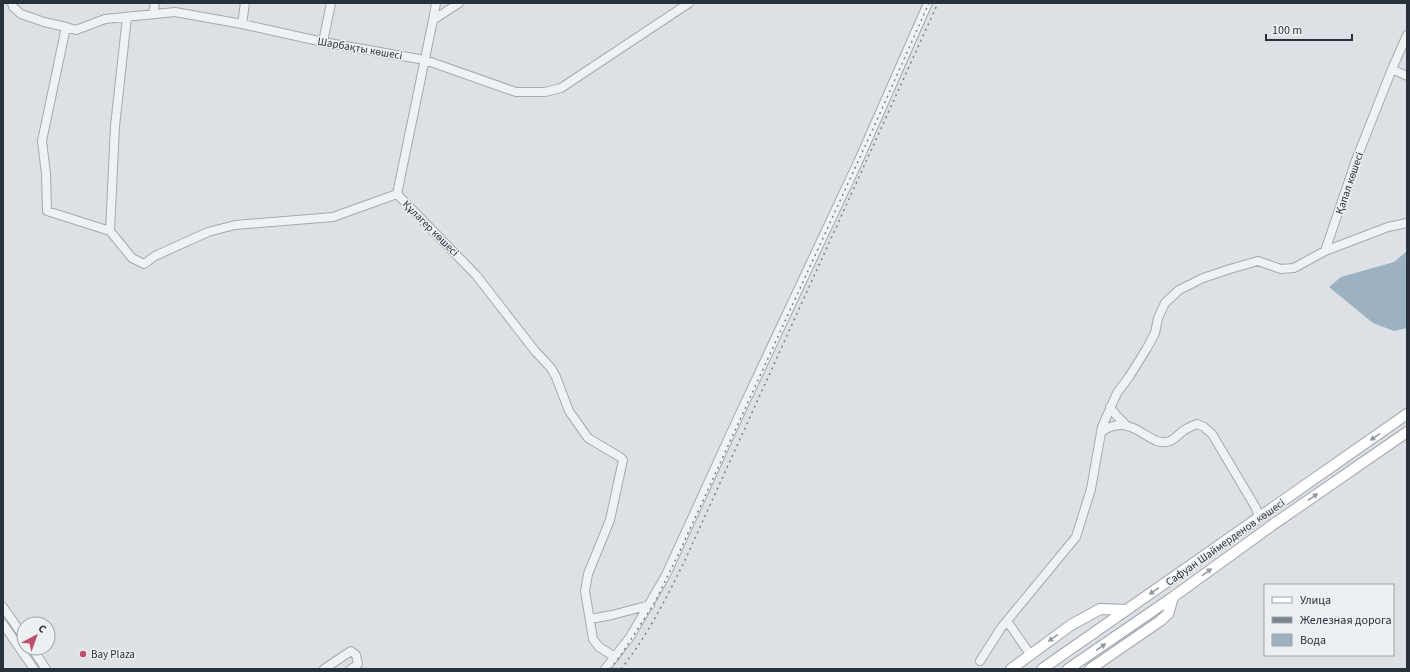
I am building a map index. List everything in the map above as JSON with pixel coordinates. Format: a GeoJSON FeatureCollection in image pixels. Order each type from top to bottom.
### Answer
{"type":"FeatureCollection","features":[{"type":"Feature","properties":{"kind":"main road","name":"Сафуан Шаймерденов көшесі"},"geometry":{"type":"LineString","coordinates":[[1042,669],[1407,414]]}},
{"type":"Feature","properties":{"kind":"main road","name":"Сафуан Шаймерденов көшесі"},"geometry":{"type":"LineString","coordinates":[[1068,669],[1407,432]]}},
{"type":"Feature","properties":{"kind":"main road"},"geometry":{"type":"LineString","coordinates":[[1090,669],[1160,621],[1168,614],[1173,597]]}},
{"type":"Feature","properties":{"kind":"main road"},"geometry":{"type":"LineString","coordinates":[[1011,669],[1071,625],[1100,609],[1126,610]]}},
{"type":"Feature","properties":{"kind":"street","name":"Шарбақты көшесі"},"geometry":{"type":"LineString","coordinates":[[12,3],[13,7],[21,14],[44,22],[76,30],[105,19],[175,12],[242,24],[323,42],[425,60],[516,92],[545,92],[561,88],[689,3]]}},
{"type":"Feature","properties":{"kind":"street"},"geometry":{"type":"LineString","coordinates":[[153,14],[155,3]]}},
{"type":"Feature","properties":{"kind":"street"},"geometry":{"type":"LineString","coordinates":[[242,24],[244,3]]}},
{"type":"Feature","properties":{"kind":"street"},"geometry":{"type":"LineString","coordinates":[[323,42],[330,3]]}},
{"type":"Feature","properties":{"kind":"street","name":"Құлагер көшесі"},"geometry":{"type":"LineString","coordinates":[[436,3],[397,194],[476,275],[534,351],[551,368],[569,411],[588,438],[623,460],[610,520],[588,574],[585,591],[590,619]]}},
{"type":"Feature","properties":{"kind":"street"},"geometry":{"type":"LineString","coordinates":[[433,20],[458,3]]}},
{"type":"Feature","properties":{"kind":"street"},"geometry":{"type":"LineString","coordinates":[[605,669],[630,637],[650,605],[679,546],[854,170],[928,3]]}},
{"type":"Feature","properties":{"kind":"street"},"geometry":{"type":"LineString","coordinates":[[110,231],[115,126],[127,17]]}},
{"type":"Feature","properties":{"kind":"street"},"geometry":{"type":"LineString","coordinates":[[66,27],[42,141],[46,174],[47,211],[110,231],[132,258],[144,264],[155,256],[208,232],[235,225],[333,217],[397,194]]}},
{"type":"Feature","properties":{"kind":"street","name":"Қапал көшесі"},"geometry":{"type":"LineString","coordinates":[[1325,251],[1356,160],[1407,35]]}},
{"type":"Feature","properties":{"kind":"street"},"geometry":{"type":"LineString","coordinates":[[1392,69],[1407,76]]}},
{"type":"Feature","properties":{"kind":"street"},"geometry":{"type":"LineString","coordinates":[[980,661],[1007,621],[1076,537],[1091,489],[1100,432],[1117,392],[1147,348],[1155,332],[1158,318],[1165,303],[1178,290],[1203,278],[1258,261],[1281,268],[1294,268],[1325,251],[1388,227],[1407,223]]}},
{"type":"Feature","properties":{"kind":"street"},"geometry":{"type":"LineString","coordinates":[[1110,407],[1127,426]]}},
{"type":"Feature","properties":{"kind":"street"},"geometry":{"type":"LineString","coordinates":[[1100,432],[1109,426],[1119,424],[1127,426],[1159,442],[1170,442],[1184,430],[1196,424],[1204,427],[1212,434],[1256,508],[1259,518]]}},
{"type":"Feature","properties":{"kind":"street"},"geometry":{"type":"LineString","coordinates":[[614,657],[599,647],[593,639],[590,619],[650,605]]}},
{"type":"Feature","properties":{"kind":"street"},"geometry":{"type":"LineString","coordinates":[[3,607],[16,626]]}},
{"type":"Feature","properties":{"kind":"street"},"geometry":{"type":"LineString","coordinates":[[1007,621],[1030,654]]}},
{"type":"Feature","properties":{"kind":"street"},"geometry":{"type":"LineString","coordinates":[[3,624],[34,669]]}},
{"type":"Feature","properties":{"kind":"street"},"geometry":{"type":"LineString","coordinates":[[324,669],[351,651],[356,655],[358,664],[351,669]]}},
{"type":"Feature","properties":{"kind":"street"},"geometry":{"type":"LineString","coordinates":[[37,656],[46,669]]}},
{"type":"Feature","properties":{"kind":"water"},"geometry":{"type":"Polygon","coordinates":[[[1407,251],[1407,328],[1394,331],[1373,323],[1329,287],[1341,277],[1394,262],[1407,251]]]}},
{"type":"Feature","properties":{"kind":"railway"},"geometry":{"type":"LineString","coordinates":[[610,669],[621,655],[655,602],[679,553],[929,3]]}},
{"type":"Feature","properties":{"kind":"railway"},"geometry":{"type":"LineString","coordinates":[[621,669],[640,643],[686,558],[938,3]]}},
{"type":"Feature","properties":{"kind":"place","name":"Bay Plaza"},"geometry":{"type":"Point","coordinates":[83,654]}}]}
